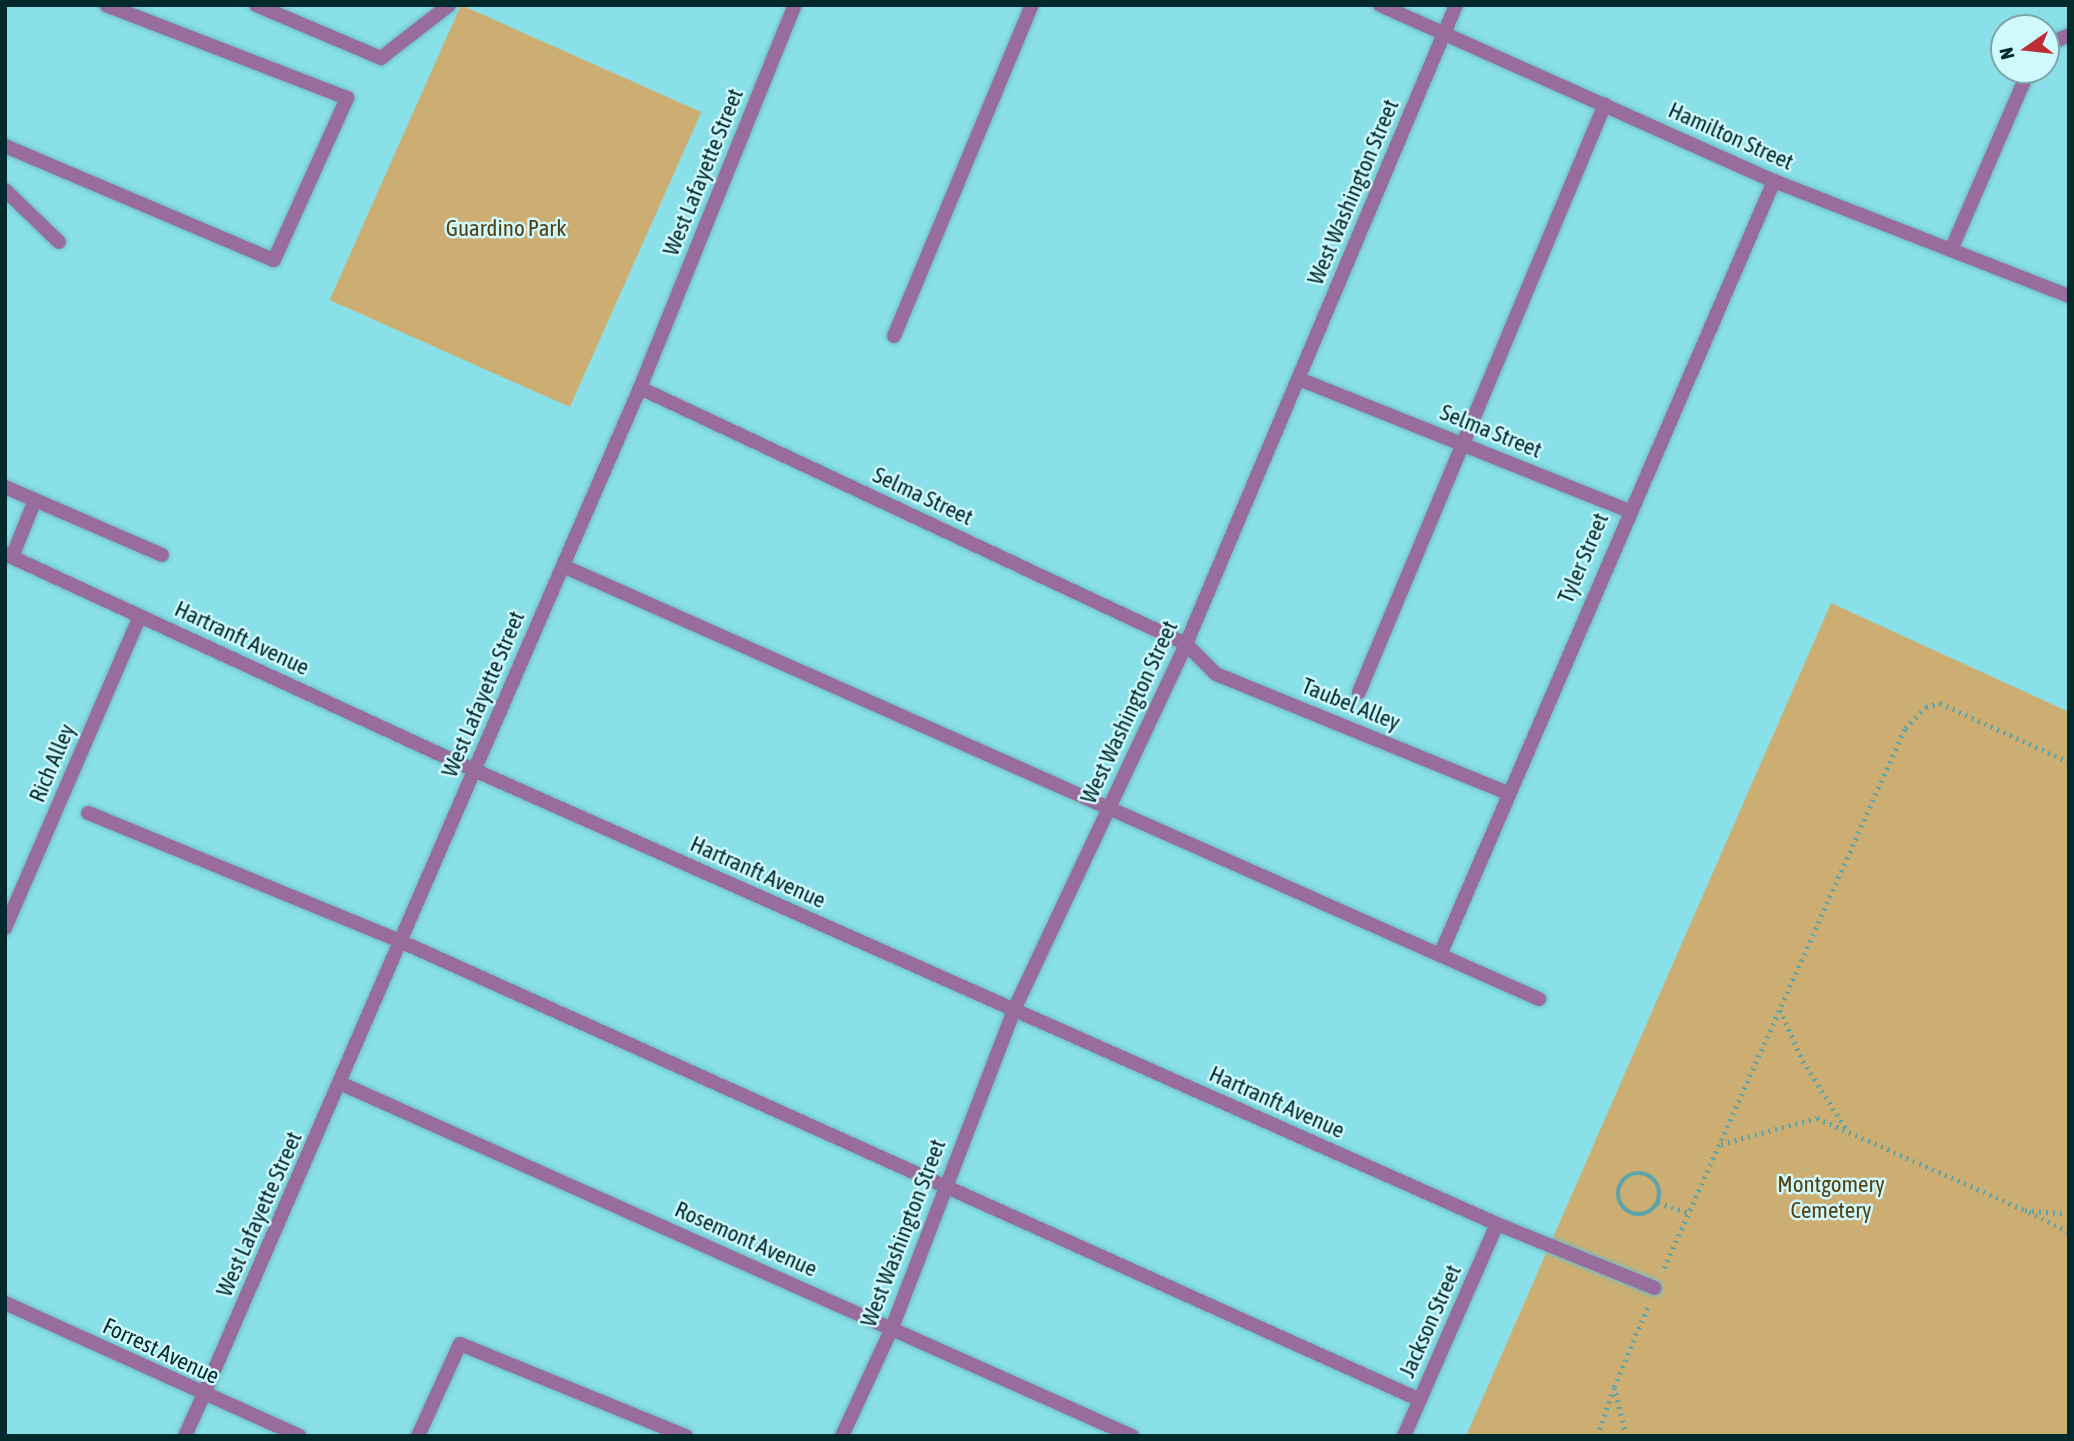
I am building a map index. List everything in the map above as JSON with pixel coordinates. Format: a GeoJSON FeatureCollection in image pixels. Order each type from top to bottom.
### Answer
{"type":"FeatureCollection","features":[{"type":"Feature","properties":{"kind":"street"},"geometry":{"type":"LineString","coordinates":[[5,146],[274,260],[347,98],[106,5]]}},
{"type":"Feature","properties":{"kind":"street"},"geometry":{"type":"LineString","coordinates":[[256,5],[381,58],[449,5]]}},
{"type":"Feature","properties":{"kind":"street","name":"West Lafayette Street"},"geometry":{"type":"LineString","coordinates":[[185,1436],[342,1084],[474,770],[640,388],[795,5]]}},
{"type":"Feature","properties":{"kind":"street"},"geometry":{"type":"LineString","coordinates":[[894,336],[1032,5]]}},
{"type":"Feature","properties":{"kind":"street","name":"Hamilton Street"},"geometry":{"type":"LineString","coordinates":[[1380,5],[1774,181],[2069,296]]}},
{"type":"Feature","properties":{"kind":"street","name":"West Washington Street"},"geometry":{"type":"LineString","coordinates":[[842,1436],[892,1328],[1013,1012],[1186,644],[1456,5]]}},
{"type":"Feature","properties":{"kind":"street"},"geometry":{"type":"LineString","coordinates":[[1951,250],[2023,84]]}},
{"type":"Feature","properties":{"kind":"street"},"geometry":{"type":"LineString","coordinates":[[1359,692],[1460,444],[1605,104]]}},
{"type":"Feature","properties":{"kind":"street","name":"Tyler Street"},"geometry":{"type":"LineString","coordinates":[[1440,956],[1627,510],[1774,181]]}},
{"type":"Feature","properties":{"kind":"street"},"geometry":{"type":"LineString","coordinates":[[5,190],[59,243]]}},
{"type":"Feature","properties":{"kind":"street","name":"Selma Street"},"geometry":{"type":"LineString","coordinates":[[1299,379],[1627,510]]}},
{"type":"Feature","properties":{"kind":"street","name":"Selma Street"},"geometry":{"type":"LineString","coordinates":[[640,388],[1186,644]]}},
{"type":"Feature","properties":{"kind":"street"},"geometry":{"type":"LineString","coordinates":[[5,487],[162,555]]}},
{"type":"Feature","properties":{"kind":"street"},"geometry":{"type":"LineString","coordinates":[[9,555],[35,500]]}},
{"type":"Feature","properties":{"kind":"street","name":"Hartranft Avenue"},"geometry":{"type":"LineString","coordinates":[[9,555],[474,770],[1013,1012],[1497,1224],[1655,1289]]}},
{"type":"Feature","properties":{"kind":"street"},"geometry":{"type":"LineString","coordinates":[[563,566],[1539,999]]}},
{"type":"Feature","properties":{"kind":"street","name":"Rich Alley"},"geometry":{"type":"LineString","coordinates":[[5,928],[140,616]]}},
{"type":"Feature","properties":{"kind":"street","name":"Taubel Alley"},"geometry":{"type":"LineString","coordinates":[[1186,644],[1216,674],[1508,793]]}},
{"type":"Feature","properties":{"kind":"street"},"geometry":{"type":"LineString","coordinates":[[88,813],[401,942],[947,1184],[1420,1400]]}},
{"type":"Feature","properties":{"kind":"street","name":"Rosemont Avenue"},"geometry":{"type":"LineString","coordinates":[[342,1084],[1132,1436]]}},
{"type":"Feature","properties":{"kind":"street","name":"Jackson Street"},"geometry":{"type":"LineString","coordinates":[[1404,1436],[1497,1224]]}},
{"type":"Feature","properties":{"kind":"street","name":"Forrest Avenue"},"geometry":{"type":"LineString","coordinates":[[5,1303],[203,1396],[299,1436]]}},
{"type":"Feature","properties":{"kind":"street"},"geometry":{"type":"LineString","coordinates":[[418,1436],[460,1344],[686,1436]]}},
{"type":"Feature","properties":{"kind":"path"},"geometry":{"type":"LineString","coordinates":[[1597,1436],[1614,1387],[1655,1289],[1905,729],[1926,707],[1940,703],[2069,762]]}},
{"type":"Feature","properties":{"kind":"path"},"geometry":{"type":"LineString","coordinates":[[1780,1009],[1803,1061],[1847,1131]]}},
{"type":"Feature","properties":{"kind":"path"},"geometry":{"type":"LineString","coordinates":[[1720,1144],[1817,1118],[2069,1232]]}},
{"type":"Feature","properties":{"kind":"path"},"geometry":{"type":"LineString","coordinates":[[1635,1173],[1648,1175],[1660,1190],[1658,1203],[1648,1213],[1627,1212],[1619,1200],[1620,1185],[1635,1173]]}},
{"type":"Feature","properties":{"kind":"path"},"geometry":{"type":"LineString","coordinates":[[1658,1203],[1689,1213]]}},
{"type":"Feature","properties":{"kind":"path"},"geometry":{"type":"LineString","coordinates":[[2025,1210],[2069,1214]]}},
{"type":"Feature","properties":{"kind":"path"},"geometry":{"type":"LineString","coordinates":[[1614,1387],[1626,1436]]}},
{"type":"Feature","properties":{"kind":"green space","name":"Guardino Park"},"geometry":{"type":"Polygon","coordinates":[[[461,5],[701,112],[570,407],[330,300],[461,5]]]}},
{"type":"Feature","properties":{"kind":"green space","name":"Montgomery Cemetery"},"geometry":{"type":"Polygon","coordinates":[[[1831,603],[2069,712],[2069,1436],[1466,1436],[1831,603]]]}}]}
